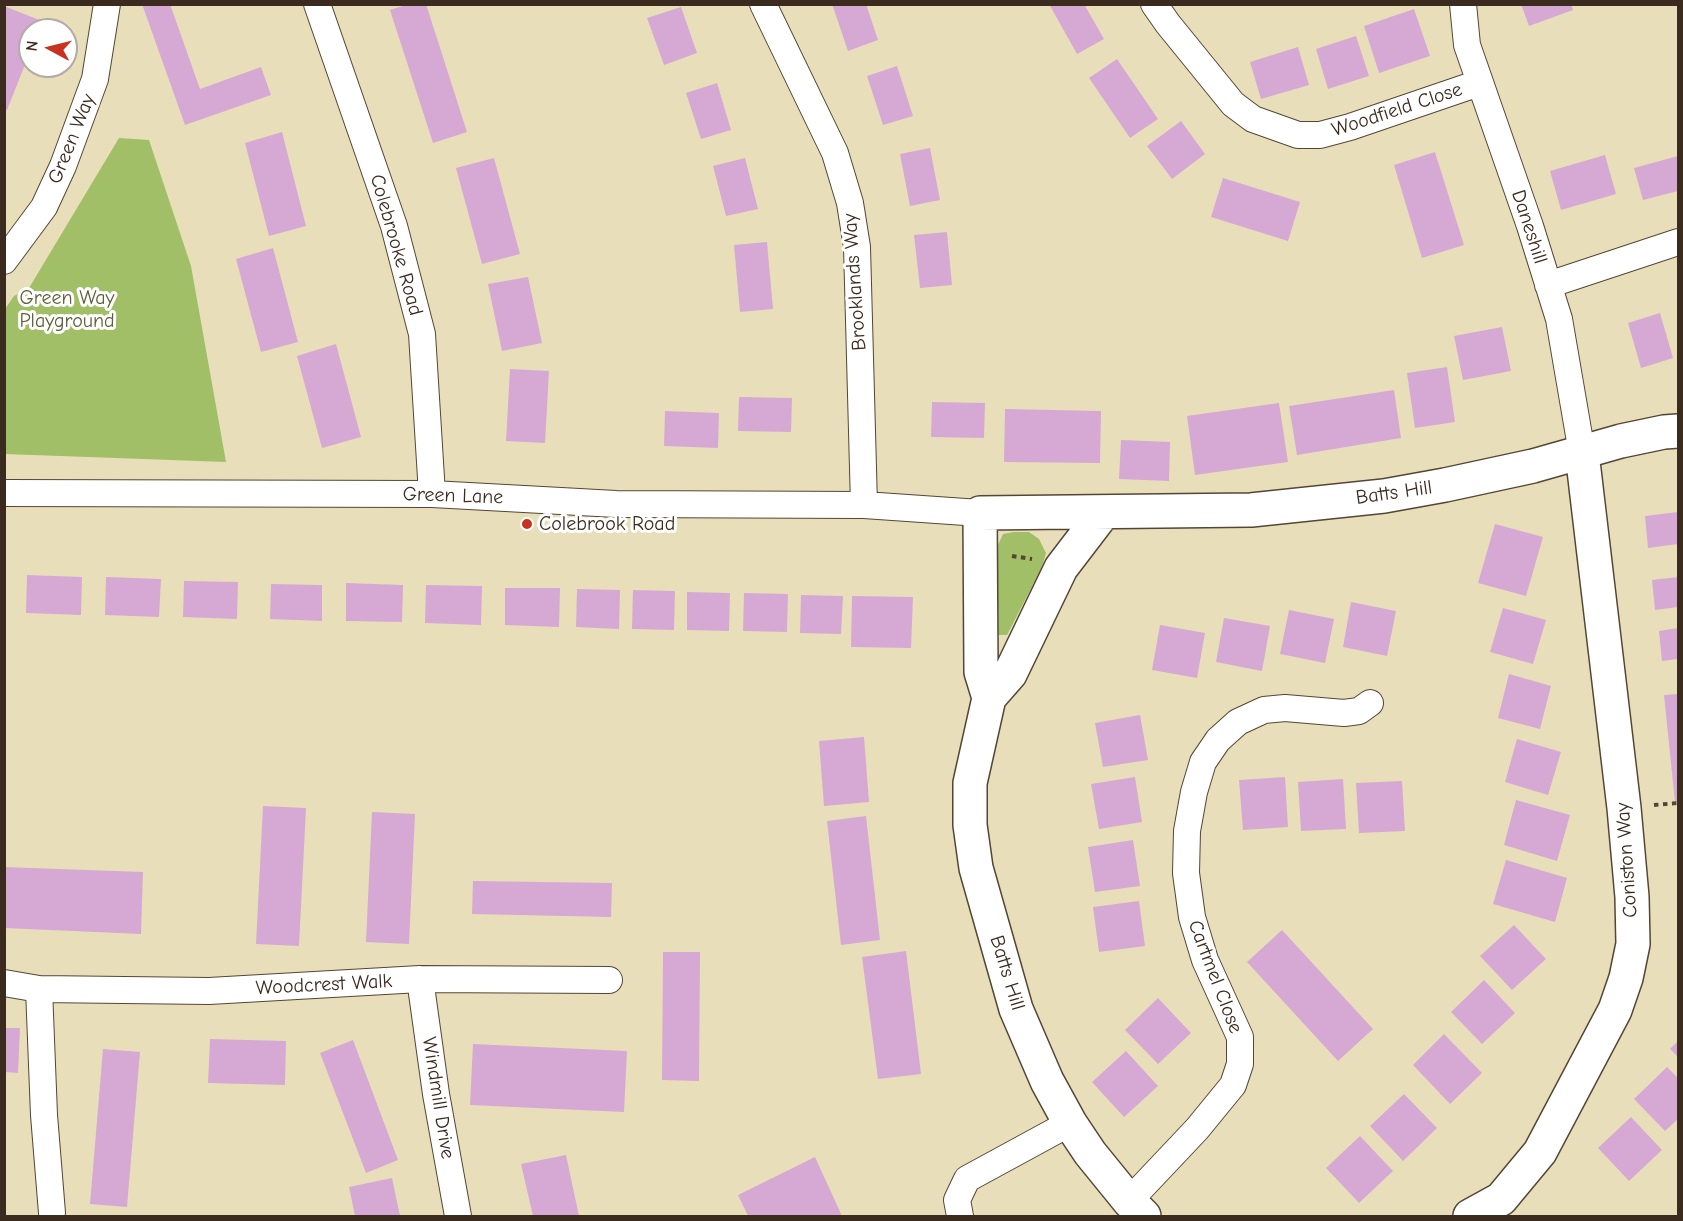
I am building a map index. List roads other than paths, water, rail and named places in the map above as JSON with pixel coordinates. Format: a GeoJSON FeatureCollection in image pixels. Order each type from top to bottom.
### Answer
{"type":"FeatureCollection","features":[{"type":"Feature","properties":{"kind":"street","name":"Green Way"},"geometry":{"type":"LineString","coordinates":[[4,261],[44,207],[63,166],[95,79],[107,4]]}},
{"type":"Feature","properties":{"kind":"street","name":"Colebrooke Road"},"geometry":{"type":"LineString","coordinates":[[316,4],[394,226],[422,334],[432,494]]}},
{"type":"Feature","properties":{"kind":"street","name":"Brooklands Way"},"geometry":{"type":"LineString","coordinates":[[763,4],[835,153],[850,203],[857,247],[864,506]]}},
{"type":"Feature","properties":{"kind":"street","name":"Woodfield Close"},"geometry":{"type":"LineString","coordinates":[[1154,4],[1233,104],[1253,119],[1298,135],[1320,135],[1350,127],[1479,83]]}},
{"type":"Feature","properties":{"kind":"street","name":"Daneshill"},"geometry":{"type":"LineString","coordinates":[[1463,4],[1467,45],[1530,226],[1558,319],[1582,453]]}},
{"type":"Feature","properties":{"kind":"street"},"geometry":{"type":"LineString","coordinates":[[1548,285],[1678,242]]}},
{"type":"Feature","properties":{"kind":"street","name":"Batts Hill"},"geometry":{"type":"LineString","coordinates":[[901,507],[980,513],[1251,510],[1384,496],[1445,485],[1582,453],[1621,441],[1678,431]]}},
{"type":"Feature","properties":{"kind":"street","name":"Coniston Way"},"geometry":{"type":"LineString","coordinates":[[1470,1216],[1501,1199],[1540,1152],[1615,1010],[1626,978],[1633,944],[1632,897],[1624,808],[1582,453]]}},
{"type":"Feature","properties":{"kind":"street","name":"Green Lane"},"geometry":{"type":"LineString","coordinates":[[4,493],[432,494],[616,504],[901,507]]}},
{"type":"Feature","properties":{"kind":"street","name":"Batts Hill"},"geometry":{"type":"LineString","coordinates":[[980,513],[981,672],[989,698]]}},
{"type":"Feature","properties":{"kind":"street","name":"Batts Hill"},"geometry":{"type":"LineString","coordinates":[[1103,513],[1061,568],[1010,674],[989,698],[970,783],[970,825],[976,868],[1016,1008],[1047,1081],[1090,1153],[1137,1209]]}},
{"type":"Feature","properties":{"kind":"street","name":"Cartmel Close"},"geometry":{"type":"LineString","coordinates":[[1137,1209],[1233,1085],[1240,1064],[1240,1037],[1204,960],[1192,917],[1186,873],[1187,831],[1194,792],[1203,762],[1218,740],[1238,722],[1264,710],[1285,708],[1344,713],[1359,711],[1370,703]]}},
{"type":"Feature","properties":{"kind":"street","name":"Woodcrest Walk"},"geometry":{"type":"LineString","coordinates":[[4,983],[39,989],[209,991],[420,980],[609,980]]}},
{"type":"Feature","properties":{"kind":"street","name":"Windmill Drive"},"geometry":{"type":"LineString","coordinates":[[420,980],[436,1094],[458,1216]]}},
{"type":"Feature","properties":{"kind":"street"},"geometry":{"type":"LineString","coordinates":[[39,989],[44,1115],[52,1213]]}},
{"type":"Feature","properties":{"kind":"street"},"geometry":{"type":"LineString","coordinates":[[960,1216],[957,1200],[967,1179],[1070,1123]]}},
{"type":"Feature","properties":{"kind":"place","name":"Colebrook Road"},"geometry":{"type":"Point","coordinates":[527,524]}},
{"type":"Feature","properties":{"kind":"park label","name":"Green Way Playground"},"geometry":{"type":"Point","coordinates":[67,310]}}]}
